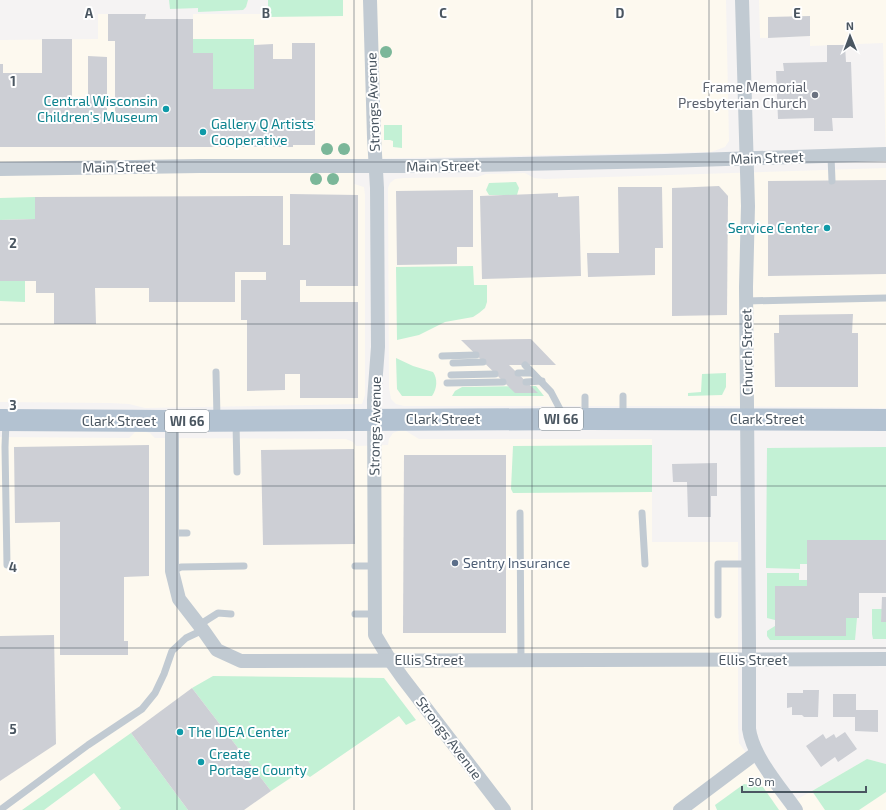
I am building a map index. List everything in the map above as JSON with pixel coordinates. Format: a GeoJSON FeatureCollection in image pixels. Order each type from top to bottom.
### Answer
{"type":"FeatureCollection","features":[{"type":"Feature","properties":{"kind":"main road","name":"Clark Street"},"geometry":{"type":"LineString","coordinates":[[3,420],[886,420]]}},
{"type":"Feature","properties":{"kind":"street","name":"Strongs Avenue"},"geometry":{"type":"LineString","coordinates":[[370,0],[377,188],[378,347],[374,420],[375,635],[390,660],[504,810]]}},
{"type":"Feature","properties":{"kind":"street","name":"Church Street"},"geometry":{"type":"LineString","coordinates":[[742,0],[748,206],[746,301],[749,729],[750,739],[756,753],[796,810]]}},
{"type":"Feature","properties":{"kind":"street","name":"Main Street"},"geometry":{"type":"LineString","coordinates":[[0,169],[193,166],[376,166],[746,159],[886,154]]}},
{"type":"Feature","properties":{"kind":"street","name":"Ellis Street"},"geometry":{"type":"LineString","coordinates":[[172,421],[172,571],[179,599],[217,650],[241,661],[886,659]]}},
{"type":"Feature","properties":{"kind":"street"},"geometry":{"type":"LineString","coordinates":[[680,810],[756,753]]}},
{"type":"Feature","properties":{"kind":"lane"},"geometry":{"type":"LineString","coordinates":[[831,156],[832,181]]}},
{"type":"Feature","properties":{"kind":"lane"},"geometry":{"type":"LineString","coordinates":[[746,301],[886,298]]}},
{"type":"Feature","properties":{"kind":"lane"},"geometry":{"type":"LineString","coordinates":[[442,356],[476,355]]}},
{"type":"Feature","properties":{"kind":"lane"},"geometry":{"type":"LineString","coordinates":[[454,363],[483,362]]}},
{"type":"Feature","properties":{"kind":"lane"},"geometry":{"type":"LineString","coordinates":[[525,365],[542,381],[575,419],[585,397]]}},
{"type":"Feature","properties":{"kind":"lane"},"geometry":{"type":"LineString","coordinates":[[216,372],[237,472]]}},
{"type":"Feature","properties":{"kind":"lane"},"geometry":{"type":"LineString","coordinates":[[518,373],[532,373]]}},
{"type":"Feature","properties":{"kind":"lane"},"geometry":{"type":"LineString","coordinates":[[451,375],[495,374]]}},
{"type":"Feature","properties":{"kind":"lane"},"geometry":{"type":"LineString","coordinates":[[526,382],[542,381]]}},
{"type":"Feature","properties":{"kind":"lane"},"geometry":{"type":"LineString","coordinates":[[447,383],[504,382]]}},
{"type":"Feature","properties":{"kind":"lane"},"geometry":{"type":"LineString","coordinates":[[622,396],[623,419]]}},
{"type":"Feature","properties":{"kind":"lane"},"geometry":{"type":"LineString","coordinates":[[3,420],[5,447],[7,565]]}},
{"type":"Feature","properties":{"kind":"lane"},"geometry":{"type":"LineString","coordinates":[[520,513],[521,660]]}},
{"type":"Feature","properties":{"kind":"lane"},"geometry":{"type":"LineString","coordinates":[[642,513],[645,564]]}},
{"type":"Feature","properties":{"kind":"lane"},"geometry":{"type":"LineString","coordinates":[[173,533],[187,533]]}},
{"type":"Feature","properties":{"kind":"lane"},"geometry":{"type":"LineString","coordinates":[[718,614],[718,564],[748,564]]}},
{"type":"Feature","properties":{"kind":"lane"},"geometry":{"type":"LineString","coordinates":[[172,571],[182,567],[244,566]]}},
{"type":"Feature","properties":{"kind":"lane"},"geometry":{"type":"LineString","coordinates":[[355,566],[375,566]]}},
{"type":"Feature","properties":{"kind":"lane"},"geometry":{"type":"LineString","coordinates":[[0,810],[88,745],[142,709],[155,693],[164,674],[172,651],[218,613],[231,614]]}},
{"type":"Feature","properties":{"kind":"lane"},"geometry":{"type":"LineString","coordinates":[[355,614],[375,614]]}},
{"type":"Feature","properties":{"kind":"shaded area"},"geometry":{"type":"Polygon","coordinates":[[[329,0],[726,0],[729,141],[725,147],[711,152],[355,159],[354,184],[364,187],[365,195],[365,395],[362,404],[145,408],[129,404],[110,403],[0,402],[0,40],[98,39],[98,14],[146,14],[146,19],[193,19],[193,14],[329,14],[329,0]]]}},
{"type":"Feature","properties":{"kind":"shaded area"},"geometry":{"type":"Polygon","coordinates":[[[759,0],[886,0],[886,161],[883,43],[810,46],[810,36],[760,38],[759,0]]]}},
{"type":"Feature","properties":{"kind":"shaded area"},"geometry":{"type":"Polygon","coordinates":[[[886,168],[886,408],[717,406],[404,406],[396,404],[391,399],[389,388],[388,188],[390,183],[395,179],[477,177],[486,174],[525,173],[534,178],[545,179],[886,168]]]}},
{"type":"Feature","properties":{"kind":"shaded area"},"geometry":{"type":"Polygon","coordinates":[[[401,430],[406,431],[419,439],[652,439],[652,542],[738,542],[739,743],[784,806],[867,759],[886,764],[886,810],[0,810],[0,437],[129,438],[135,432],[146,432],[150,433],[155,438],[346,439],[353,442],[356,446],[388,445],[389,439],[393,433],[401,430]]]}},
{"type":"Feature","properties":{"kind":"green space"},"geometry":{"type":"Polygon","coordinates":[[[169,0],[248,0],[246,7],[243,10],[198,12],[198,8],[170,9],[169,0]]]}},
{"type":"Feature","properties":{"kind":"green space"},"geometry":{"type":"Polygon","coordinates":[[[268,0],[343,0],[343,16],[268,17],[268,0]]]}},
{"type":"Feature","properties":{"kind":"green space"},"geometry":{"type":"Polygon","coordinates":[[[193,39],[254,39],[254,89],[213,89],[213,53],[193,53],[193,39]]]}},
{"type":"Feature","properties":{"kind":"green space"},"geometry":{"type":"Polygon","coordinates":[[[384,125],[402,125],[402,148],[393,147],[393,141],[384,140],[384,125]]]}},
{"type":"Feature","properties":{"kind":"green space"},"geometry":{"type":"Polygon","coordinates":[[[516,182],[519,188],[517,195],[489,195],[486,190],[489,183],[516,182]]]}},
{"type":"Feature","properties":{"kind":"green space"},"geometry":{"type":"Polygon","coordinates":[[[35,197],[35,219],[0,220],[0,198],[35,197]]]}},
{"type":"Feature","properties":{"kind":"green space"},"geometry":{"type":"Polygon","coordinates":[[[473,266],[474,285],[487,285],[487,302],[485,308],[473,317],[445,322],[419,335],[397,340],[396,267],[473,266]]]}},
{"type":"Feature","properties":{"kind":"green space"},"geometry":{"type":"Polygon","coordinates":[[[0,281],[25,281],[25,302],[0,301],[0,281]]]}},
{"type":"Feature","properties":{"kind":"green space"},"geometry":{"type":"Polygon","coordinates":[[[396,358],[413,366],[433,372],[436,378],[436,384],[432,396],[402,396],[397,389],[396,358]]]}},
{"type":"Feature","properties":{"kind":"green space"},"geometry":{"type":"Polygon","coordinates":[[[726,373],[726,387],[722,395],[688,396],[688,393],[701,392],[702,374],[726,373]]]}},
{"type":"Feature","properties":{"kind":"green space"},"geometry":{"type":"Polygon","coordinates":[[[536,386],[544,396],[452,396],[455,391],[462,387],[536,386]]]}},
{"type":"Feature","properties":{"kind":"green space"},"geometry":{"type":"Polygon","coordinates":[[[652,445],[652,492],[513,493],[511,489],[513,446],[652,445]]]}},
{"type":"Feature","properties":{"kind":"green space"},"geometry":{"type":"Polygon","coordinates":[[[886,447],[886,540],[807,540],[807,564],[800,564],[800,569],[766,568],[767,448],[886,447]]]}},
{"type":"Feature","properties":{"kind":"green space"},"geometry":{"type":"Polygon","coordinates":[[[767,573],[799,573],[799,580],[807,580],[807,586],[776,586],[775,620],[767,618],[767,573]]]}},
{"type":"Feature","properties":{"kind":"green space"},"geometry":{"type":"Polygon","coordinates":[[[872,609],[882,609],[881,622],[886,622],[886,639],[873,639],[872,609]]]}},
{"type":"Feature","properties":{"kind":"green space"},"geometry":{"type":"Polygon","coordinates":[[[846,618],[857,618],[855,640],[770,640],[767,636],[767,631],[775,626],[776,636],[846,636],[846,618]]]}},
{"type":"Feature","properties":{"kind":"green space"},"geometry":{"type":"Polygon","coordinates":[[[213,676],[384,678],[416,720],[406,725],[399,716],[310,777],[301,771],[271,791],[192,688],[213,676]]]}},
{"type":"Feature","properties":{"kind":"green space"},"geometry":{"type":"Polygon","coordinates":[[[131,733],[188,810],[119,810],[121,808],[94,773],[44,810],[22,810],[131,733]]]}},
{"type":"Feature","properties":{"kind":"green space"},"geometry":{"type":"Polygon","coordinates":[[[867,759],[886,764],[886,792],[859,810],[825,810],[812,791],[867,759]]]}},
{"type":"Feature","properties":{"kind":"green space"},"geometry":{"type":"Polygon","coordinates":[[[744,784],[763,787],[779,810],[717,810],[715,805],[744,784]]]}},
{"type":"Feature","properties":{"kind":"building"},"geometry":{"type":"Polygon","coordinates":[[[108,14],[146,14],[145,19],[193,19],[193,53],[213,53],[213,89],[254,89],[254,45],[273,44],[273,59],[292,59],[292,43],[315,43],[315,145],[293,145],[293,147],[0,147],[0,64],[3,64],[3,73],[42,73],[42,39],[72,39],[72,101],[88,101],[88,56],[107,57],[107,118],[115,118],[115,41],[108,41],[108,14]]]}},
{"type":"Feature","properties":{"kind":"building"},"geometry":{"type":"Polygon","coordinates":[[[810,16],[810,36],[768,38],[768,17],[810,16]]]}},
{"type":"Feature","properties":{"kind":"building","name":"Frame Memorial Presbyterian Church"},"geometry":{"type":"Polygon","coordinates":[[[827,45],[845,45],[846,62],[851,62],[853,118],[832,118],[833,131],[814,131],[814,118],[778,119],[776,71],[784,71],[783,63],[827,62],[827,45]]]}},
{"type":"Feature","properties":{"kind":"building","name":"Service Center"},"geometry":{"type":"Polygon","coordinates":[[[886,180],[886,274],[768,276],[768,181],[886,180]]]}},
{"type":"Feature","properties":{"kind":"building"},"geometry":{"type":"Polygon","coordinates":[[[719,186],[728,196],[727,315],[672,316],[672,188],[719,186]]]}},
{"type":"Feature","properties":{"kind":"building"},"geometry":{"type":"Polygon","coordinates":[[[618,187],[662,187],[663,248],[655,248],[655,275],[588,277],[587,253],[619,253],[618,187]]]}},
{"type":"Feature","properties":{"kind":"building"},"geometry":{"type":"Polygon","coordinates":[[[473,190],[473,247],[457,247],[457,264],[397,265],[396,191],[473,190]]]}},
{"type":"Feature","properties":{"kind":"building"},"geometry":{"type":"Polygon","coordinates":[[[558,193],[558,197],[579,196],[581,276],[482,279],[480,196],[558,193]]]}},
{"type":"Feature","properties":{"kind":"building"},"geometry":{"type":"Polygon","coordinates":[[[290,194],[358,195],[358,286],[306,286],[306,280],[300,280],[300,302],[358,302],[358,398],[300,398],[300,374],[285,374],[285,390],[247,391],[247,320],[241,320],[241,280],[266,280],[266,272],[235,272],[235,302],[149,302],[149,288],[95,288],[96,324],[54,324],[54,293],[36,293],[36,281],[0,281],[0,220],[35,219],[35,197],[283,196],[283,245],[290,245],[290,194]]]}},
{"type":"Feature","properties":{"kind":"building"},"geometry":{"type":"Polygon","coordinates":[[[853,314],[852,333],[858,333],[858,387],[775,387],[774,333],[779,333],[779,315],[853,314]]]}},
{"type":"Feature","properties":{"kind":"building"},"geometry":{"type":"Polygon","coordinates":[[[531,339],[556,365],[509,365],[538,393],[515,393],[461,340],[531,339]]]}},
{"type":"Feature","properties":{"kind":"building"},"geometry":{"type":"Polygon","coordinates":[[[149,445],[149,576],[124,577],[124,641],[128,641],[128,655],[60,655],[60,522],[15,523],[14,447],[149,445]]]}},
{"type":"Feature","properties":{"kind":"building"},"geometry":{"type":"Polygon","coordinates":[[[354,449],[355,544],[263,545],[261,450],[354,449]]]}},
{"type":"Feature","properties":{"kind":"building","name":"Sentry Insurance"},"geometry":{"type":"Polygon","coordinates":[[[404,455],[506,455],[506,633],[403,633],[404,455]]]}},
{"type":"Feature","properties":{"kind":"building"},"geometry":{"type":"Polygon","coordinates":[[[717,463],[717,496],[711,496],[711,517],[688,517],[687,482],[673,482],[672,464],[717,463]]]}},
{"type":"Feature","properties":{"kind":"building"},"geometry":{"type":"Polygon","coordinates":[[[807,540],[886,540],[886,593],[859,593],[859,618],[846,618],[846,636],[775,636],[775,586],[807,586],[807,540]]]}},
{"type":"Feature","properties":{"kind":"building"},"geometry":{"type":"Polygon","coordinates":[[[882,597],[886,597],[886,622],[881,622],[882,597]]]}},
{"type":"Feature","properties":{"kind":"building"},"geometry":{"type":"Polygon","coordinates":[[[54,635],[56,744],[0,781],[0,636],[54,635]]]}},
{"type":"Feature","properties":{"kind":"building","name":"Create Portage County"},"geometry":{"type":"Polygon","coordinates":[[[192,688],[271,791],[244,810],[188,810],[131,733],[192,688]]]}},
{"type":"Feature","properties":{"kind":"building"},"geometry":{"type":"Polygon","coordinates":[[[803,690],[819,690],[818,717],[792,715],[792,707],[787,708],[787,693],[803,693],[803,690]]]}},
{"type":"Feature","properties":{"kind":"building"},"geometry":{"type":"Polygon","coordinates":[[[833,694],[856,694],[856,710],[878,710],[878,732],[855,731],[855,717],[833,717],[833,694]]]}},
{"type":"Feature","properties":{"kind":"building"},"geometry":{"type":"Polygon","coordinates":[[[845,732],[857,749],[838,762],[835,757],[821,767],[806,746],[823,734],[826,739],[834,734],[836,738],[845,732]]]}},
{"type":"Feature","properties":{"kind":"place","name":"Frame Memorial Presbyterian Church"},"geometry":{"type":"Point","coordinates":[815,95]}},
{"type":"Feature","properties":{"kind":"place","name":"Central Wisconsin Children's Museum"},"geometry":{"type":"Point","coordinates":[166,109]}},
{"type":"Feature","properties":{"kind":"place","name":"Gallery Q Artists Cooperative"},"geometry":{"type":"Point","coordinates":[203,132]}},
{"type":"Feature","properties":{"kind":"place","name":"Service Center"},"geometry":{"type":"Point","coordinates":[827,228]}},
{"type":"Feature","properties":{"kind":"place","name":"Sentry Insurance"},"geometry":{"type":"Point","coordinates":[455,563]}},
{"type":"Feature","properties":{"kind":"place","name":"The IDEA Center"},"geometry":{"type":"Point","coordinates":[180,732]}},
{"type":"Feature","properties":{"kind":"place","name":"Create Portage County"},"geometry":{"type":"Point","coordinates":[201,762]}}]}
